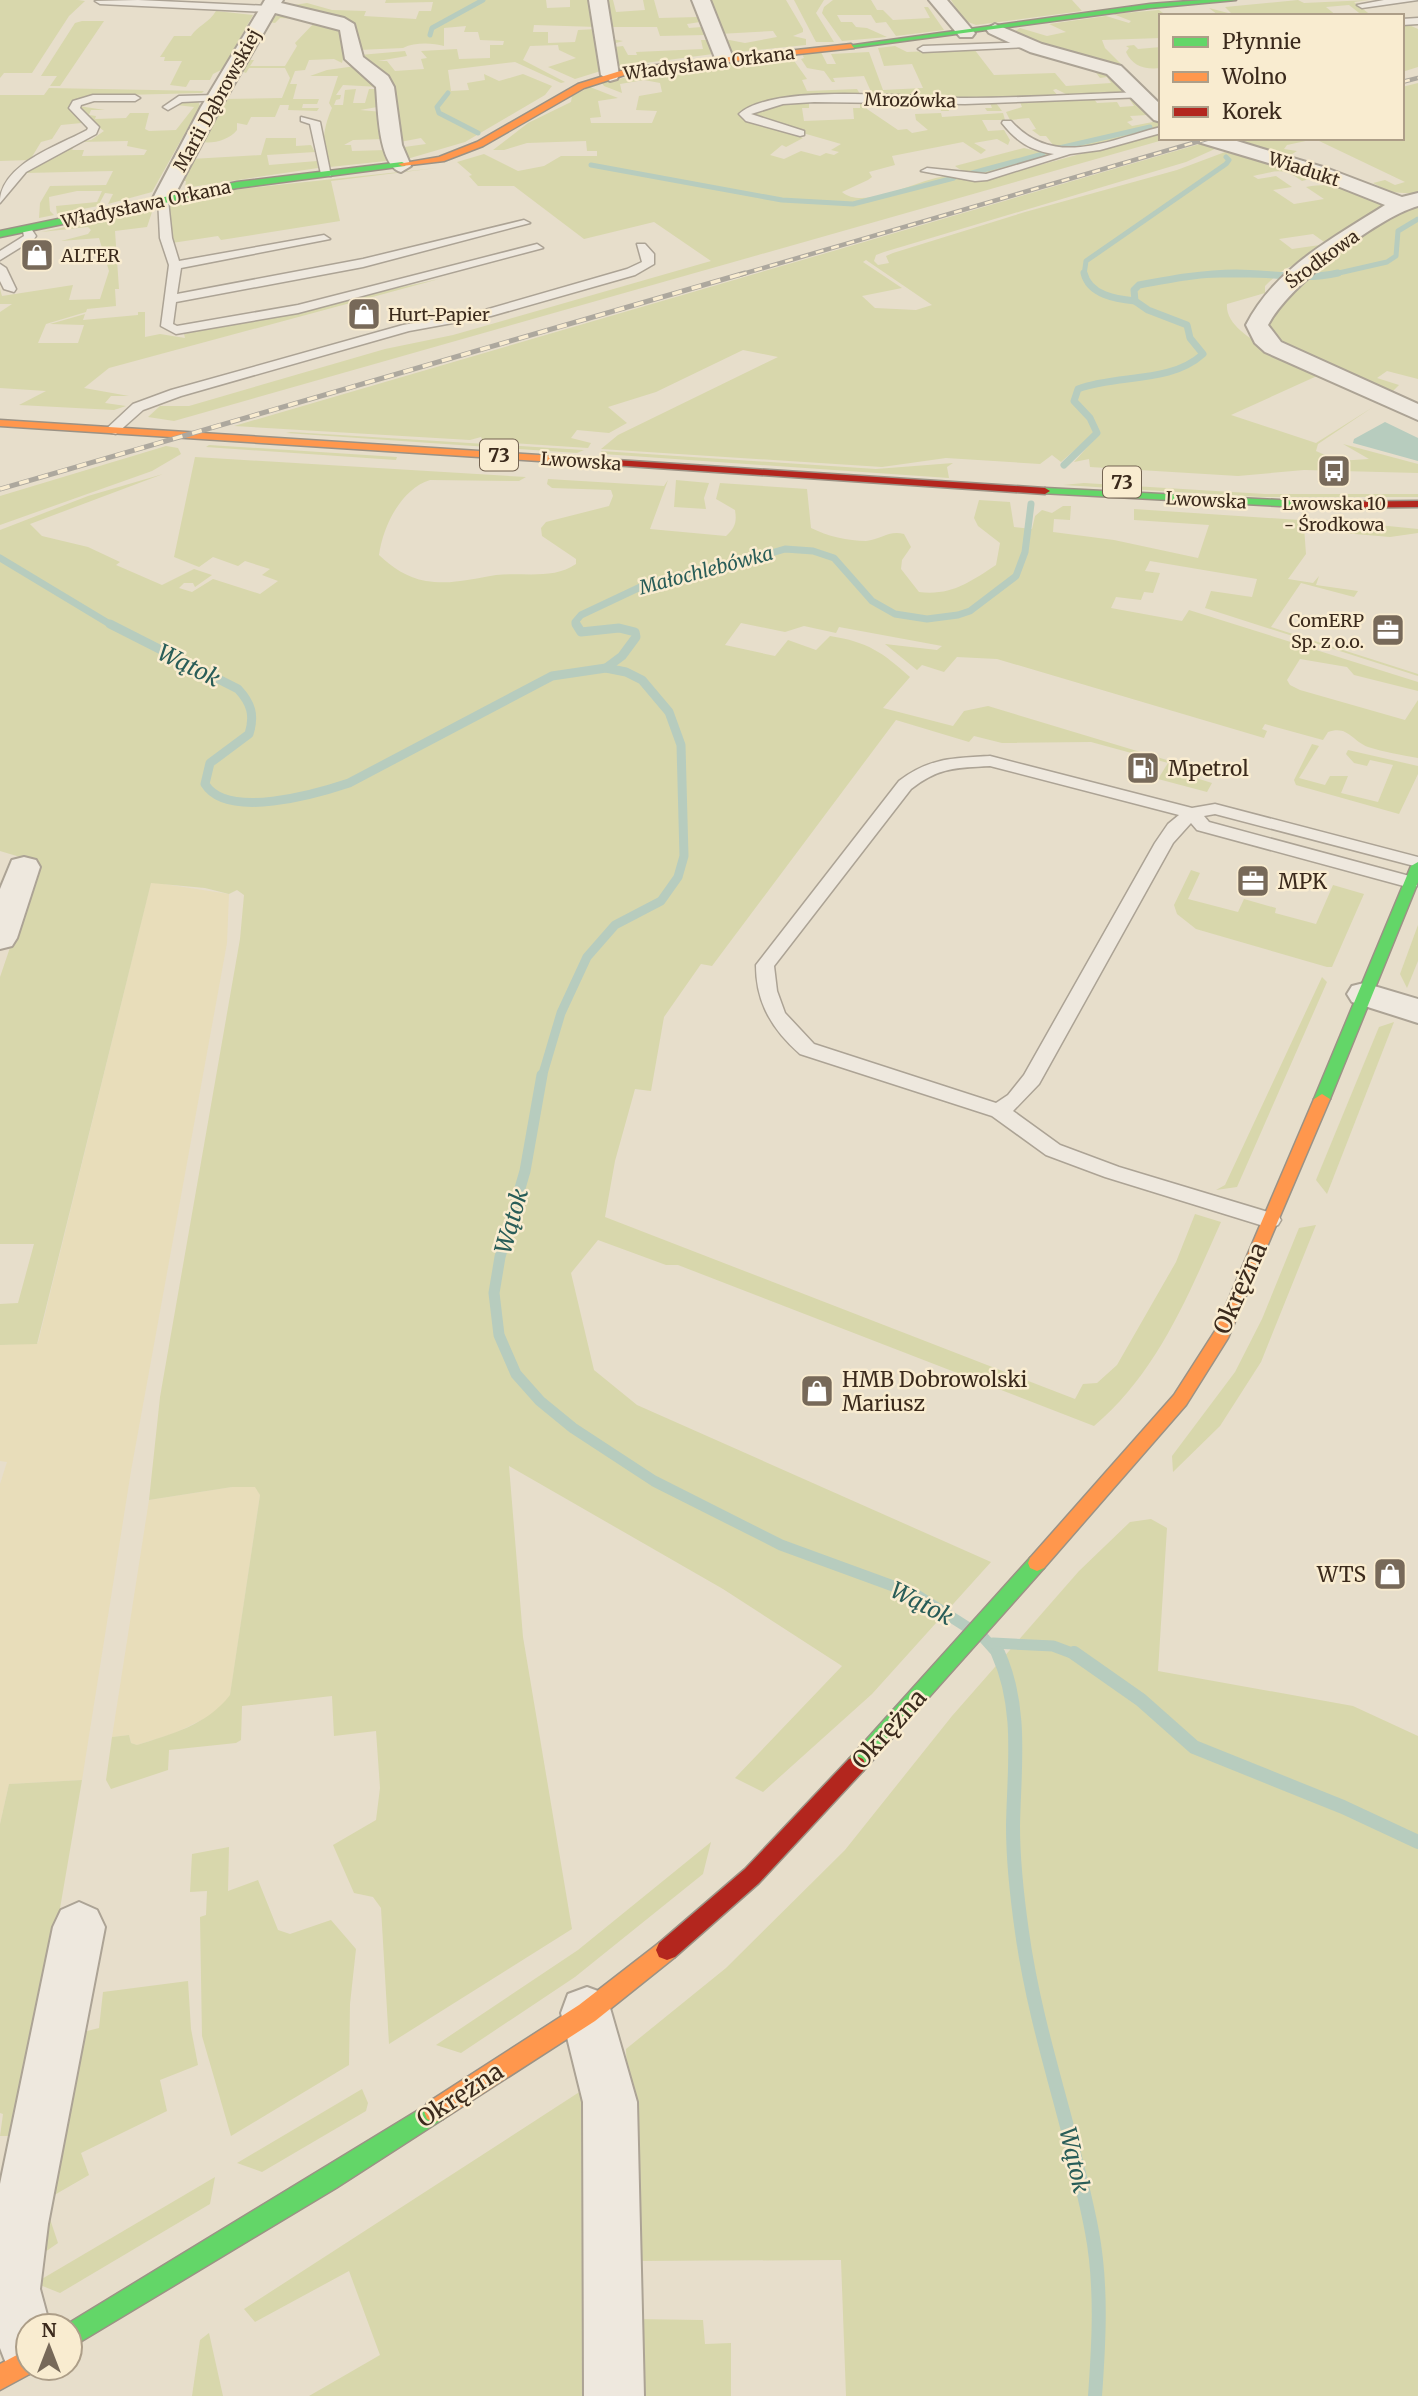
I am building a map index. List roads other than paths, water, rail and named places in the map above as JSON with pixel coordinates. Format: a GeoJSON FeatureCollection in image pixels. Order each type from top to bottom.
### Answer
{"type":"FeatureCollection","features":[{"type":"Feature","properties":{"kind":"street"},"geometry":{"type":"LineString","coordinates":[[598,0],[610,75]]}},
{"type":"Feature","properties":{"kind":"street"},"geometry":{"type":"LineString","coordinates":[[701,0],[724,58]]}},
{"type":"Feature","properties":{"kind":"street"},"geometry":{"type":"LineString","coordinates":[[938,0],[966,33]]}},
{"type":"Feature","properties":{"kind":"street","name":"Władysława Orkana"},"geometry":{"type":"LineString","coordinates":[[0,234],[237,185],[441,159],[468,150],[575,89],[610,75],[724,58],[966,33],[1150,6],[1232,0]]}},
{"type":"Feature","properties":{"kind":"street"},"geometry":{"type":"LineString","coordinates":[[270,5],[348,27],[354,59],[381,79],[385,88],[392,145],[401,166]]}},
{"type":"Feature","properties":{"kind":"street","name":"Marii Dąbrowskiej"},"geometry":{"type":"LineString","coordinates":[[162,200],[216,98],[270,5]]}},
{"type":"Feature","properties":{"kind":"street"},"geometry":{"type":"LineString","coordinates":[[995,29],[1027,44],[1114,71],[1159,114]]}},
{"type":"Feature","properties":{"kind":"street","name":"Wiadukt"},"geometry":{"type":"LineString","coordinates":[[1213,140],[1410,201]]}},
{"type":"Feature","properties":{"kind":"street","name":"Środkowa"},"geometry":{"type":"LineString","coordinates":[[1410,201],[1294,277],[1260,315],[1257,325],[1263,338],[1273,347],[1418,413]]}},
{"type":"Feature","properties":{"kind":"street","name":"Lwowska"},"geometry":{"type":"LineString","coordinates":[[0,423],[1255,503],[1418,504]]}},
{"type":"Feature","properties":{"kind":"street","name":"Lwowska"},"geometry":{"type":"LineString","coordinates":[[994,486],[1069,479],[1171,485],[1291,487]]}},
{"type":"Feature","properties":{"kind":"street"},"geometry":{"type":"LineString","coordinates":[[1390,505],[1418,510]]}},
{"type":"Feature","properties":{"kind":"street"},"geometry":{"type":"LineString","coordinates":[[0,938],[24,867]]}},
{"type":"Feature","properties":{"kind":"street","name":"Okrężna"},"geometry":{"type":"LineString","coordinates":[[84,2328],[338,2174],[587,2013],[699,1925],[752,1876],[927,1688],[1180,1401],[1222,1333],[1416,870]]}},
{"type":"Feature","properties":{"kind":"street"},"geometry":{"type":"LineString","coordinates":[[1364,994],[1418,1011]]}},
{"type":"Feature","properties":{"kind":"street"},"geometry":{"type":"LineString","coordinates":[[16,2312],[11,2289],[20,2224],[79,1927]]}},
{"type":"Feature","properties":{"kind":"street"},"geometry":{"type":"LineString","coordinates":[[587,2013],[610,2102],[614,2396]]}},
{"type":"Feature","properties":{"kind":"lane"},"geometry":{"type":"LineString","coordinates":[[100,1],[270,5]]}},
{"type":"Feature","properties":{"kind":"lane"},"geometry":{"type":"LineString","coordinates":[[1362,5],[1416,1]]}},
{"type":"Feature","properties":{"kind":"lane"},"geometry":{"type":"LineString","coordinates":[[923,49],[1027,44]]}},
{"type":"Feature","properties":{"kind":"lane","name":"Mrozówka"},"geometry":{"type":"LineString","coordinates":[[800,133],[750,119],[744,114],[748,109],[766,104],[812,99],[962,101],[1141,95]]}},
{"type":"Feature","properties":{"kind":"lane"},"geometry":{"type":"LineString","coordinates":[[0,201],[22,170],[92,132],[94,127],[74,108],[77,103],[93,98],[135,98]]}},
{"type":"Feature","properties":{"kind":"lane"},"geometry":{"type":"LineString","coordinates":[[168,107],[179,99],[216,98]]}},
{"type":"Feature","properties":{"kind":"lane"},"geometry":{"type":"LineString","coordinates":[[305,119],[315,122],[327,174]]}},
{"type":"Feature","properties":{"kind":"lane"},"geometry":{"type":"LineString","coordinates":[[1007,122],[1017,137],[1028,143],[1056,152],[1074,152]]}},
{"type":"Feature","properties":{"kind":"lane"},"geometry":{"type":"LineString","coordinates":[[927,171],[975,178],[988,177],[1159,131]]}},
{"type":"Feature","properties":{"kind":"lane"},"geometry":{"type":"LineString","coordinates":[[162,200],[164,227],[175,265],[167,326],[183,330],[298,309],[537,248]]}},
{"type":"Feature","properties":{"kind":"lane"},"geometry":{"type":"LineString","coordinates":[[171,299],[363,263],[524,223]]}},
{"type":"Feature","properties":{"kind":"lane"},"geometry":{"type":"LineString","coordinates":[[0,256],[28,239],[30,236],[26,229]]}},
{"type":"Feature","properties":{"kind":"lane"},"geometry":{"type":"LineString","coordinates":[[175,265],[324,239]]}},
{"type":"Feature","properties":{"kind":"lane"},"geometry":{"type":"LineString","coordinates":[[111,430],[138,407],[176,393],[407,328],[487,313],[631,272],[648,264],[649,254],[641,246]]}},
{"type":"Feature","properties":{"kind":"lane"},"geometry":{"type":"LineString","coordinates":[[0,268],[6,287],[10,289]]}},
{"type":"Feature","properties":{"kind":"lane"},"geometry":{"type":"LineString","coordinates":[[1270,1220],[1112,1172],[1053,1150],[999,1111],[807,1049],[785,1031],[770,1006],[764,986],[765,965],[905,785],[923,771],[966,760],[990,761],[1192,813],[1203,826],[1416,870]]}},
{"type":"Feature","properties":{"kind":"lane"},"geometry":{"type":"LineString","coordinates":[[999,1111],[1015,1100],[1032,1079],[1164,843],[1174,828],[1192,813]]}},
{"type":"Feature","properties":{"kind":"waterway"},"geometry":{"type":"LineString","coordinates":[[430,35],[432,28],[483,0]]}},
{"type":"Feature","properties":{"kind":"waterway"},"geometry":{"type":"LineString","coordinates":[[448,93],[437,107],[439,113],[478,133]]}},
{"type":"Feature","properties":{"kind":"waterway"},"geometry":{"type":"LineString","coordinates":[[1059,148],[1150,127]]}},
{"type":"Feature","properties":{"kind":"waterway"},"geometry":{"type":"LineString","coordinates":[[972,173],[1043,154]]}},
{"type":"Feature","properties":{"kind":"waterway"},"geometry":{"type":"LineString","coordinates":[[1084,274],[1086,261],[1226,164],[1229,160],[1226,157]]}},
{"type":"Feature","properties":{"kind":"waterway"},"geometry":{"type":"LineString","coordinates":[[591,165],[782,200],[853,204],[954,178]]}},
{"type":"Feature","properties":{"kind":"waterway","name":"Małochlebówka"},"geometry":{"type":"LineString","coordinates":[[1330,275],[1387,262],[1396,256],[1398,231],[1418,219]]}},
{"type":"Feature","properties":{"kind":"waterway","name":"Małochlebówka"},"geometry":{"type":"LineString","coordinates":[[1135,301],[1134,290],[1139,285],[1187,277],[1224,273],[1300,277],[1338,273]]}},
{"type":"Feature","properties":{"kind":"waterway"},"geometry":{"type":"LineString","coordinates":[[1084,274],[1097,291],[1135,301]]}},
{"type":"Feature","properties":{"kind":"waterway","name":"Małochlebówka"},"geometry":{"type":"LineString","coordinates":[[1210,275],[1272,275]]}},
{"type":"Feature","properties":{"kind":"waterway","name":"Małochlebówka"},"geometry":{"type":"LineString","coordinates":[[1064,465],[1097,433],[1090,418],[1074,401],[1078,389],[1175,370],[1190,364],[1203,354],[1190,338],[1187,325],[1148,310],[1135,301]]}},
{"type":"Feature","properties":{"kind":"waterway","name":"Małochlebówka"},"geometry":{"type":"LineString","coordinates":[[576,624],[581,615],[651,582],[728,566],[785,549],[813,551],[834,558],[872,601],[895,614],[927,619],[958,615],[970,611],[1016,576],[1025,552],[1031,504]]}},
{"type":"Feature","properties":{"kind":"waterway","name":"Wątok"},"geometry":{"type":"LineString","coordinates":[[0,558],[113,626]]}},
{"type":"Feature","properties":{"kind":"waterway","name":"Wątok"},"geometry":{"type":"LineString","coordinates":[[110,624],[238,689],[246,699],[252,715],[249,734],[210,763],[205,784],[216,795],[232,801],[295,798],[349,783],[552,676],[606,668]]}},
{"type":"Feature","properties":{"kind":"waterway","name":"Małochlebówka"},"geometry":{"type":"LineString","coordinates":[[576,624],[581,632],[619,628],[635,632],[636,637],[622,656],[606,668]]}},
{"type":"Feature","properties":{"kind":"waterway","name":"Wątok"},"geometry":{"type":"LineString","coordinates":[[542,1077],[561,1013],[587,957],[615,925],[661,901],[678,877],[684,856],[681,745],[669,712],[642,680],[626,672],[606,668]]}},
{"type":"Feature","properties":{"kind":"waterway","name":"Wątok"},"geometry":{"type":"LineString","coordinates":[[542,1075],[525,1171],[500,1257],[494,1293],[499,1335],[516,1374],[540,1401],[573,1428],[654,1481],[781,1545],[915,1594],[967,1627]]}},
{"type":"Feature","properties":{"kind":"waterway","name":"Wątok"},"geometry":{"type":"LineString","coordinates":[[983,1637],[999,1655]]}},
{"type":"Feature","properties":{"kind":"waterway"},"geometry":{"type":"LineString","coordinates":[[993,1643],[1053,1646],[1077,1655]]}},
{"type":"Feature","properties":{"kind":"waterway","name":"Wątok"},"geometry":{"type":"LineString","coordinates":[[999,1655],[1006,1674],[1014,1717],[1013,1839],[1028,1970],[1084,2194],[1095,2252],[1099,2314],[1095,2396]]}},
{"type":"Feature","properties":{"kind":"waterway"},"geometry":{"type":"LineString","coordinates":[[1077,1655],[1141,1700],[1194,1747],[1343,1807],[1418,1842]]}},
{"type":"Feature","properties":{"kind":"railway"},"geometry":{"type":"LineString","coordinates":[[1404,82],[1418,78]]}},
{"type":"Feature","properties":{"kind":"railway"},"geometry":{"type":"LineString","coordinates":[[739,275],[1203,140]]}},
{"type":"Feature","properties":{"kind":"railway"},"geometry":{"type":"LineString","coordinates":[[0,489],[745,273]]}},
{"type":"Feature","properties":{"kind":"place","name":"ALTER"},"geometry":{"type":"Point","coordinates":[37,255]}},
{"type":"Feature","properties":{"kind":"place","name":"Hurt-Papier"},"geometry":{"type":"Point","coordinates":[364,314]}},
{"type":"Feature","properties":{"kind":"place","name":"Lwowska 10 - Środkowa"},"geometry":{"type":"Point","coordinates":[1334,471]}},
{"type":"Feature","properties":{"kind":"place","name":"ComERP Sp. z o.o."},"geometry":{"type":"Point","coordinates":[1388,630]}},
{"type":"Feature","properties":{"kind":"place","name":"Mpetrol"},"geometry":{"type":"Point","coordinates":[1143,768]}},
{"type":"Feature","properties":{"kind":"place","name":"MPK"},"geometry":{"type":"Point","coordinates":[1253,881]}},
{"type":"Feature","properties":{"kind":"place","name":"HMB Dobrowolski Mariusz"},"geometry":{"type":"Point","coordinates":[817,1391]}},
{"type":"Feature","properties":{"kind":"place","name":"WTS"},"geometry":{"type":"Point","coordinates":[1390,1574]}}]}
